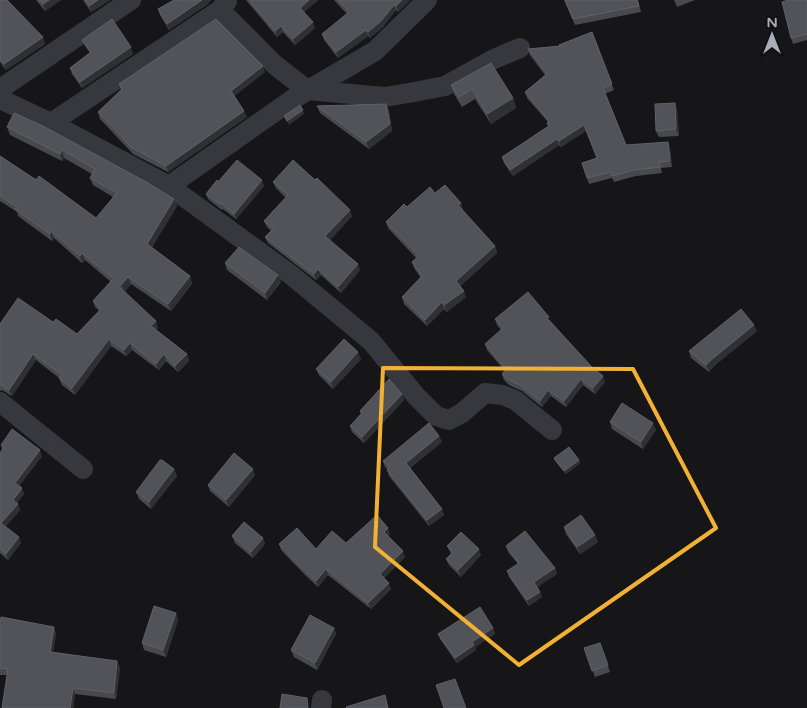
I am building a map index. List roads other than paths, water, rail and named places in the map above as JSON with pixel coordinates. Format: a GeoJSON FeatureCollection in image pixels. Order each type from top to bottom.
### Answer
{"type":"FeatureCollection","features":[{"type":"Feature","properties":{"kind":"street"},"geometry":{"type":"LineString","coordinates":[[0,89],[131,0]]}},
{"type":"Feature","properties":{"kind":"street"},"geometry":{"type":"LineString","coordinates":[[169,186],[307,90],[375,51],[427,0]]}},
{"type":"Feature","properties":{"kind":"street"},"geometry":{"type":"LineString","coordinates":[[51,123],[224,5],[275,65],[307,90],[385,97],[445,86],[494,58],[520,48]]}},
{"type":"Feature","properties":{"kind":"street"},"geometry":{"type":"LineString","coordinates":[[0,99],[51,123],[169,186],[290,274],[371,341],[416,396],[436,416],[449,420],[462,413],[485,392],[502,394],[515,400],[552,430]]}},
{"type":"Feature","properties":{"kind":"street"},"geometry":{"type":"LineString","coordinates":[[0,402],[83,469]]}}]}
